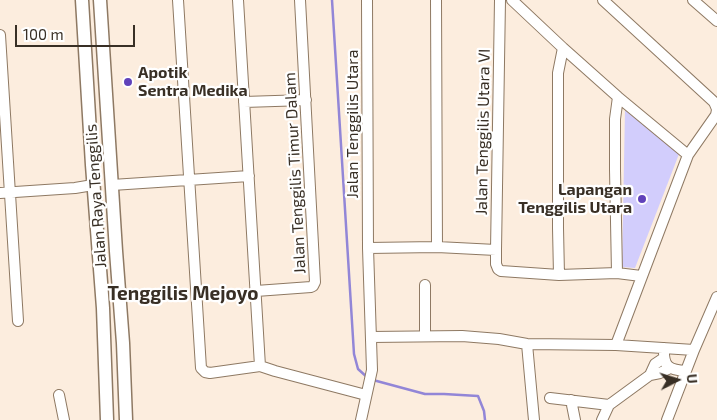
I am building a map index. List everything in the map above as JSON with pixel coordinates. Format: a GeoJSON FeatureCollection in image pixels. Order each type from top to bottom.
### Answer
{"type":"FeatureCollection","features":[{"type":"Feature","properties":{"kind":"main road","name":"Jalan Raya Tenggilis"},"geometry":{"type":"LineString","coordinates":[[82,0],[93,185],[103,308],[107,420]]}},
{"type":"Feature","properties":{"kind":"main road","name":"Jalan Raya Tenggilis"},"geometry":{"type":"LineString","coordinates":[[100,0],[126,420]]}},
{"type":"Feature","properties":{"kind":"main road"},"geometry":{"type":"LineString","coordinates":[[86,76],[96,78],[105,75]]}},
{"type":"Feature","properties":{"kind":"main road"},"geometry":{"type":"LineString","coordinates":[[103,308],[120,308]]}},
{"type":"Feature","properties":{"kind":"street"},"geometry":{"type":"LineString","coordinates":[[178,0],[201,368],[205,372],[210,372],[260,366],[275,372],[366,395]]}},
{"type":"Feature","properties":{"kind":"street"},"geometry":{"type":"LineString","coordinates":[[238,0],[260,366]]}},
{"type":"Feature","properties":{"kind":"street","name":"Jalan Tenggilis Timur Dalam"},"geometry":{"type":"LineString","coordinates":[[256,291],[310,287],[315,282],[300,0]]}},
{"type":"Feature","properties":{"kind":"street","name":"Jalan Tenggilis Utara"},"geometry":{"type":"LineString","coordinates":[[361,420],[370,379],[371,336],[368,248],[367,0]]}},
{"type":"Feature","properties":{"kind":"street"},"geometry":{"type":"LineString","coordinates":[[436,0],[437,248]]}},
{"type":"Feature","properties":{"kind":"street","name":"Jalan Tenggilis Utara VI"},"geometry":{"type":"LineString","coordinates":[[500,0],[496,264],[501,271],[559,275]]}},
{"type":"Feature","properties":{"kind":"street"},"geometry":{"type":"LineString","coordinates":[[512,0],[618,97],[688,155]]}},
{"type":"Feature","properties":{"kind":"street"},"geometry":{"type":"LineString","coordinates":[[603,0],[714,102],[717,109],[716,115],[688,155],[616,345]]}},
{"type":"Feature","properties":{"kind":"street"},"geometry":{"type":"LineString","coordinates":[[693,0],[717,21]]}},
{"type":"Feature","properties":{"kind":"street"},"geometry":{"type":"LineString","coordinates":[[0,35],[5,192],[18,321]]}},
{"type":"Feature","properties":{"kind":"street"},"geometry":{"type":"LineString","coordinates":[[563,48],[558,73],[559,275],[617,273],[641,276]]}},
{"type":"Feature","properties":{"kind":"street"},"geometry":{"type":"LineString","coordinates":[[617,273],[614,127],[618,97]]}},
{"type":"Feature","properties":{"kind":"street"},"geometry":{"type":"LineString","coordinates":[[244,102],[306,100]]}},
{"type":"Feature","properties":{"kind":"street"},"geometry":{"type":"LineString","coordinates":[[112,185],[249,176]]}},
{"type":"Feature","properties":{"kind":"street"},"geometry":{"type":"LineString","coordinates":[[5,192],[75,188],[93,185]]}},
{"type":"Feature","properties":{"kind":"street"},"geometry":{"type":"LineString","coordinates":[[368,248],[496,250]]}},
{"type":"Feature","properties":{"kind":"street"},"geometry":{"type":"LineString","coordinates":[[425,285],[425,336]]}},
{"type":"Feature","properties":{"kind":"street"},"geometry":{"type":"LineString","coordinates":[[667,420],[717,297]]}},
{"type":"Feature","properties":{"kind":"street"},"geometry":{"type":"LineString","coordinates":[[371,336],[484,338],[527,344],[616,345],[664,353],[694,350]]}},
{"type":"Feature","properties":{"kind":"street"},"geometry":{"type":"LineString","coordinates":[[527,344],[534,420]]}},
{"type":"Feature","properties":{"kind":"street"},"geometry":{"type":"LineString","coordinates":[[664,353],[670,368]]}},
{"type":"Feature","properties":{"kind":"street"},"geometry":{"type":"LineString","coordinates":[[650,375],[664,353]]}},
{"type":"Feature","properties":{"kind":"street"},"geometry":{"type":"LineString","coordinates":[[602,420],[609,404],[650,375],[670,368],[686,371]]}},
{"type":"Feature","properties":{"kind":"street"},"geometry":{"type":"LineString","coordinates":[[59,395],[64,420]]}},
{"type":"Feature","properties":{"kind":"street"},"geometry":{"type":"LineString","coordinates":[[550,398],[609,404]]}},
{"type":"Feature","properties":{"kind":"street"},"geometry":{"type":"LineString","coordinates":[[571,400],[575,420]]}},
{"type":"Feature","properties":{"kind":"shaded area","name":"Lapangan Tenggilis Utara"},"geometry":{"type":"Polygon","coordinates":[[[625,110],[679,154],[635,268],[622,267],[625,110]]]}},
{"type":"Feature","properties":{"kind":"waterway"},"geometry":{"type":"LineString","coordinates":[[332,0],[354,354],[358,369],[368,378]]}},
{"type":"Feature","properties":{"kind":"waterway"},"geometry":{"type":"LineString","coordinates":[[373,380],[425,394],[478,396],[484,411],[485,420]]}},
{"type":"Feature","properties":{"kind":"place","name":"Apotik Sentra Medika"},"geometry":{"type":"Point","coordinates":[128,82]}},
{"type":"Feature","properties":{"kind":"place","name":"Lapangan Tenggilis Utara"},"geometry":{"type":"Point","coordinates":[642,199]}},
{"type":"Feature","properties":{"kind":"district","name":"Tenggilis Mejoyo"},"geometry":{"type":"Point","coordinates":[183,294]}}]}
